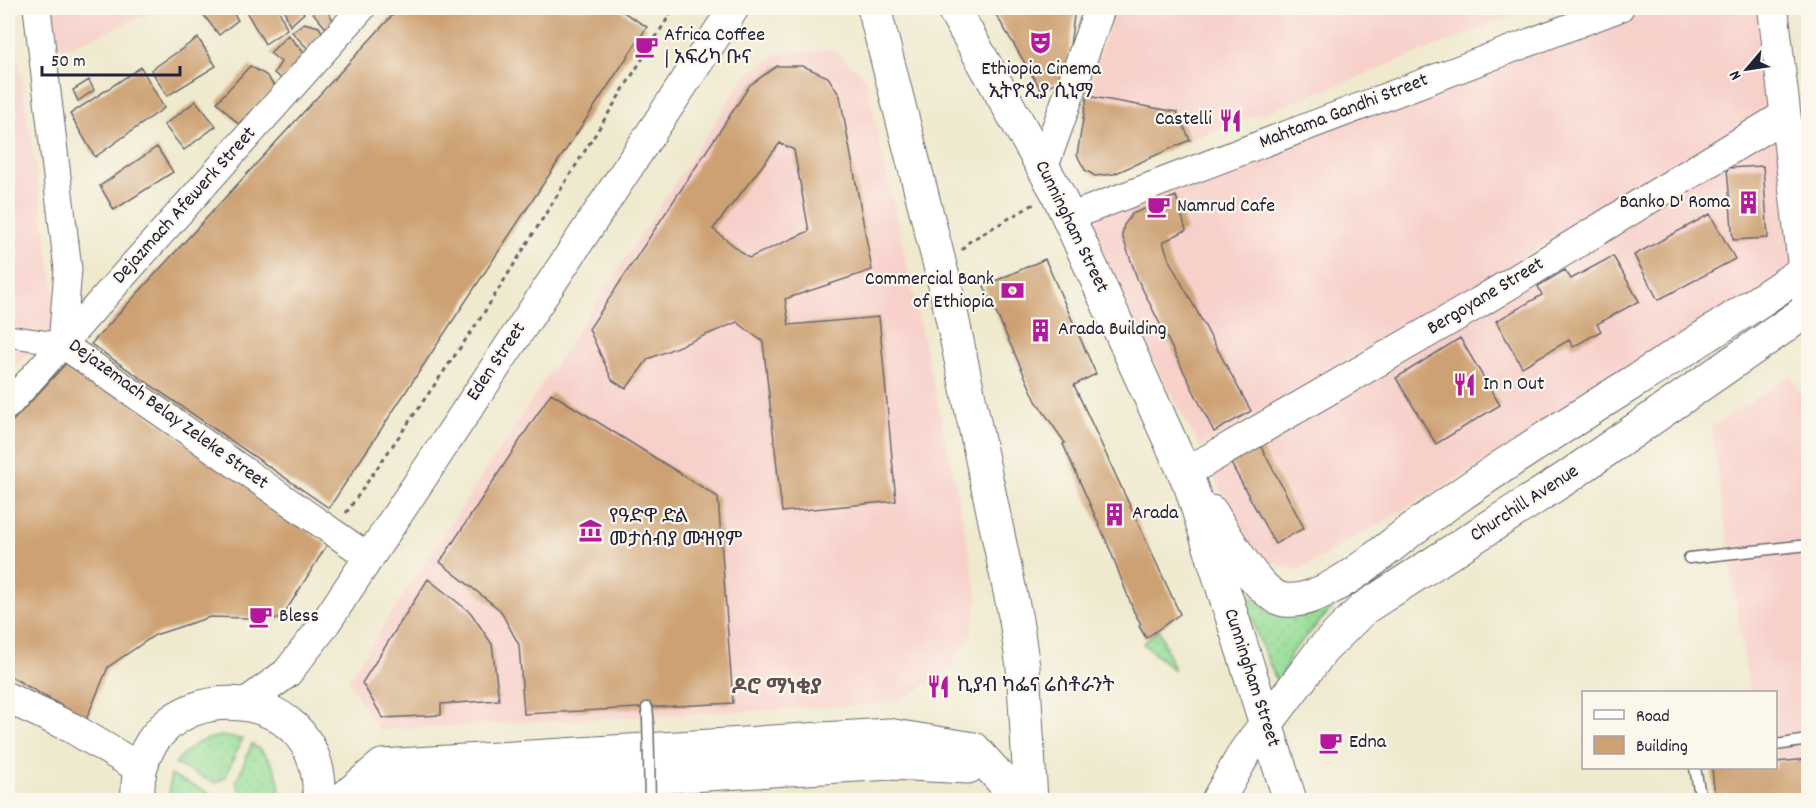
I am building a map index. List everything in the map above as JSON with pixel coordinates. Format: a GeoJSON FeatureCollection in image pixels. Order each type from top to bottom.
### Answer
{"type":"FeatureCollection","features":[{"type":"Feature","properties":{"kind":"main road","name":"Eden Street"},"geometry":{"type":"LineString","coordinates":[[246,703],[287,673],[303,654],[370,558],[450,433],[734,8]]}},
{"type":"Feature","properties":{"kind":"main road"},"geometry":{"type":"LineString","coordinates":[[8,698],[72,728],[140,785],[153,741],[175,719],[197,707],[221,702],[246,703],[274,712],[305,743],[314,760],[320,786],[336,800],[386,793],[891,763],[966,766],[1018,796],[1023,667],[1016,620],[942,271],[874,8]]}},
{"type":"Feature","properties":{"kind":"main road","name":"Cunningham Street"},"geometry":{"type":"LineString","coordinates":[[953,8],[1056,192],[1188,480],[1290,801]]}},
{"type":"Feature","properties":{"kind":"main road"},"geometry":{"type":"LineString","coordinates":[[1056,192],[1100,8]]}},
{"type":"Feature","properties":{"kind":"main road"},"geometry":{"type":"LineString","coordinates":[[1773,8],[1784,116],[1807,270],[1809,309]]}},
{"type":"Feature","properties":{"kind":"main road","name":"Bergoyane Street"},"geometry":{"type":"LineString","coordinates":[[1188,480],[1784,116]]}},
{"type":"Feature","properties":{"kind":"main road","name":"Cunningham Street"},"geometry":{"type":"LineString","coordinates":[[1188,480],[1259,582],[1272,596],[1284,600],[1302,600],[1318,594],[1543,439],[1807,270]]}},
{"type":"Feature","properties":{"kind":"main road","name":"Churchill Avenue"},"geometry":{"type":"LineString","coordinates":[[1218,801],[1245,752],[1266,724],[1322,650],[1364,608],[1566,478],[1809,309]]}},
{"type":"Feature","properties":{"kind":"street","name":"Dejazemach Belay Zeleke Street"},"geometry":{"type":"LineString","coordinates":[[37,8],[68,269],[62,344],[370,558]]}},
{"type":"Feature","properties":{"kind":"street","name":"Dejazmach Afewerk Street"},"geometry":{"type":"LineString","coordinates":[[8,405],[362,8]]}},
{"type":"Feature","properties":{"kind":"street","name":"Mahtama Gandhi Street"},"geometry":{"type":"LineString","coordinates":[[1056,192],[1620,8]]}},
{"type":"Feature","properties":{"kind":"street"},"geometry":{"type":"LineString","coordinates":[[8,336],[62,344]]}},
{"type":"Feature","properties":{"kind":"lane"},"geometry":{"type":"LineString","coordinates":[[1689,558],[1809,545]]}},
{"type":"Feature","properties":{"kind":"lane"},"geometry":{"type":"LineString","coordinates":[[1023,667],[1028,623]]}},
{"type":"Feature","properties":{"kind":"lane"},"geometry":{"type":"LineString","coordinates":[[648,712],[650,801]]}},
{"type":"Feature","properties":{"kind":"lane"},"geometry":{"type":"LineString","coordinates":[[1777,745],[1809,740]]}},
{"type":"Feature","properties":{"kind":"lane"},"geometry":{"type":"LineString","coordinates":[[1695,769],[1701,801]]}},
{"type":"Feature","properties":{"kind":"path"},"geometry":{"type":"LineString","coordinates":[[333,532],[480,319],[674,8]]}},
{"type":"Feature","properties":{"kind":"path"},"geometry":{"type":"LineString","coordinates":[[942,271],[970,241],[1056,192]]}},
{"type":"Feature","properties":{"kind":"shaded area"},"geometry":{"type":"Polygon","coordinates":[[[53,8],[165,8],[61,50],[53,8]]]}},
{"type":"Feature","properties":{"kind":"shaded area"},"geometry":{"type":"Polygon","coordinates":[[[1114,8],[1531,8],[1344,83],[1190,140],[1177,111],[1087,96],[1114,8]]]}},
{"type":"Feature","properties":{"kind":"shaded area"},"geometry":{"type":"Polygon","coordinates":[[[1627,8],[1760,8],[1777,107],[1200,447],[1074,215],[1627,8]]]}},
{"type":"Feature","properties":{"kind":"shaded area"},"geometry":{"type":"Polygon","coordinates":[[[8,17],[12,17],[59,320],[8,376],[8,17]]]}},
{"type":"Feature","properties":{"kind":"shaded area"},"geometry":{"type":"Polygon","coordinates":[[[833,49],[865,77],[958,495],[978,598],[971,636],[949,667],[918,691],[888,704],[378,730],[348,680],[744,78],[778,54],[833,49]]]}},
{"type":"Feature","properties":{"kind":"shaded area"},"geometry":{"type":"Polygon","coordinates":[[[1777,120],[1794,272],[1669,355],[1298,571],[1256,558],[1206,461],[1777,120]]]}},
{"type":"Feature","properties":{"kind":"shaded area"},"geometry":{"type":"Polygon","coordinates":[[[1792,375],[1808,411],[1808,800],[1765,800],[1760,769],[1777,769],[1777,691],[1749,691],[1711,427],[1792,375]]]}},
{"type":"Feature","properties":{"kind":"green space"},"geometry":{"type":"Polygon","coordinates":[[[1242,588],[1270,613],[1303,616],[1334,606],[1291,653],[1279,686],[1258,637],[1242,588]]]}},
{"type":"Feature","properties":{"kind":"green space"},"geometry":{"type":"Polygon","coordinates":[[[1159,629],[1174,670],[1143,644],[1159,629]]]}},
{"type":"Feature","properties":{"kind":"green space"},"geometry":{"type":"Polygon","coordinates":[[[220,736],[242,739],[225,778],[215,783],[175,764],[195,745],[220,736]]]}},
{"type":"Feature","properties":{"kind":"green space"},"geometry":{"type":"Polygon","coordinates":[[[252,744],[265,755],[274,768],[279,783],[279,800],[255,800],[242,795],[236,782],[252,744]]]}},
{"type":"Feature","properties":{"kind":"green space"},"geometry":{"type":"Polygon","coordinates":[[[170,775],[210,793],[212,800],[169,800],[170,775]]]}},
{"type":"Feature","properties":{"kind":"building"},"geometry":{"type":"Polygon","coordinates":[[[230,8],[238,20],[219,35],[199,9],[230,8]]]}},
{"type":"Feature","properties":{"kind":"building"},"geometry":{"type":"Polygon","coordinates":[[[244,8],[278,8],[287,29],[265,44],[244,8]]]}},
{"type":"Feature","properties":{"kind":"building"},"geometry":{"type":"Polygon","coordinates":[[[301,8],[304,13],[290,26],[284,9],[301,8]]]}},
{"type":"Feature","properties":{"kind":"building"},"geometry":{"type":"Polygon","coordinates":[[[309,8],[325,8],[336,24],[329,32],[309,8]]]}},
{"type":"Feature","properties":{"kind":"building"},"geometry":{"type":"Polygon","coordinates":[[[399,8],[617,8],[647,27],[329,508],[91,344],[399,8]]]}},
{"type":"Feature","properties":{"kind":"building","name":"Ethiopia Cinema ኢትዮጲያ ሲኒማ"},"geometry":{"type":"Polygon","coordinates":[[[992,8],[1075,8],[1066,77],[1041,90],[992,8]]]}},
{"type":"Feature","properties":{"kind":"building"},"geometry":{"type":"Polygon","coordinates":[[[304,23],[319,27],[326,39],[310,51],[292,32],[304,23]]]}},
{"type":"Feature","properties":{"kind":"building"},"geometry":{"type":"Polygon","coordinates":[[[288,35],[306,55],[283,80],[274,73],[281,62],[270,53],[288,35]]]}},
{"type":"Feature","properties":{"kind":"building"},"geometry":{"type":"Polygon","coordinates":[[[198,38],[216,66],[167,96],[151,70],[198,38]]]}},
{"type":"Feature","properties":{"kind":"building"},"geometry":{"type":"Polygon","coordinates":[[[250,66],[266,75],[276,88],[238,124],[217,102],[250,66]]]}},
{"type":"Feature","properties":{"kind":"building"},"geometry":{"type":"Polygon","coordinates":[[[777,66],[803,66],[828,77],[840,96],[872,270],[785,299],[789,325],[879,317],[896,501],[782,512],[763,342],[737,322],[648,359],[626,389],[612,380],[589,329],[750,85],[777,66]],[[780,143],[713,229],[749,258],[809,231],[794,150],[780,143]]]}},
{"type":"Feature","properties":{"kind":"building"},"geometry":{"type":"Polygon","coordinates":[[[141,67],[164,108],[95,157],[70,114],[141,67]]]}},
{"type":"Feature","properties":{"kind":"building"},"geometry":{"type":"Polygon","coordinates":[[[89,80],[94,90],[78,101],[73,90],[89,80]]]}},
{"type":"Feature","properties":{"kind":"building"},"geometry":{"type":"Polygon","coordinates":[[[1087,96],[1177,112],[1190,140],[1114,174],[1095,176],[1085,170],[1077,155],[1087,96]]]}},
{"type":"Feature","properties":{"kind":"building"},"geometry":{"type":"Polygon","coordinates":[[[196,101],[216,126],[184,150],[164,125],[196,101]]]}},
{"type":"Feature","properties":{"kind":"building"},"geometry":{"type":"Polygon","coordinates":[[[157,147],[173,172],[114,210],[100,186],[157,147]]]}},
{"type":"Feature","properties":{"kind":"building","name":"Banko D' Roma"},"geometry":{"type":"Polygon","coordinates":[[[1763,166],[1768,238],[1733,240],[1727,168],[1763,166]]]}},
{"type":"Feature","properties":{"kind":"building"},"geometry":{"type":"Polygon","coordinates":[[[1176,196],[1186,230],[1163,242],[1170,262],[1251,411],[1214,432],[1137,278],[1122,235],[1124,225],[1132,214],[1176,196]]]}},
{"type":"Feature","properties":{"kind":"building"},"geometry":{"type":"Polygon","coordinates":[[[1710,214],[1735,259],[1658,300],[1634,255],[1710,214]]]}},
{"type":"Feature","properties":{"kind":"building"},"geometry":{"type":"Polygon","coordinates":[[[1613,256],[1639,301],[1597,324],[1601,331],[1573,347],[1569,340],[1522,367],[1496,321],[1542,295],[1538,286],[1565,270],[1571,279],[1613,256]]]}},
{"type":"Feature","properties":{"kind":"building"},"geometry":{"type":"Polygon","coordinates":[[[1045,259],[1096,374],[1074,385],[1180,614],[1146,638],[1063,444],[1065,443],[1036,401],[984,286],[1045,259]]]}},
{"type":"Feature","properties":{"kind":"building"},"geometry":{"type":"Polygon","coordinates":[[[1460,338],[1500,405],[1436,444],[1396,378],[1460,338]]]}},
{"type":"Feature","properties":{"kind":"building"},"geometry":{"type":"Polygon","coordinates":[[[71,358],[327,545],[281,619],[210,617],[155,635],[108,667],[86,720],[8,675],[8,426],[71,358]]]}},
{"type":"Feature","properties":{"kind":"building","name":"የዓድዋ ድል መታሰብያ ሙዝየም"},"geometry":{"type":"Polygon","coordinates":[[[551,393],[718,497],[733,703],[524,714],[519,645],[500,610],[440,562],[551,393]]]}},
{"type":"Feature","properties":{"kind":"building"},"geometry":{"type":"Polygon","coordinates":[[[1258,441],[1304,528],[1275,544],[1228,458],[1258,441]]]}},
{"type":"Feature","properties":{"kind":"building"},"geometry":{"type":"Polygon","coordinates":[[[428,579],[471,613],[492,644],[499,700],[441,704],[441,715],[383,718],[362,683],[428,579]]]}},
{"type":"Feature","properties":{"kind":"building"},"geometry":{"type":"Polygon","coordinates":[[[1808,759],[1808,800],[1715,800],[1712,769],[1777,769],[1777,762],[1808,759]]]}},
{"type":"Feature","properties":{"kind":"place","name":"Ethiopia Cinema ኢትዮጲያ ሲኒማ"},"geometry":{"type":"Point","coordinates":[1041,42]}},
{"type":"Feature","properties":{"kind":"place","name":"Africa Coffee | አፍሪካ ቡና"},"geometry":{"type":"Point","coordinates":[646,47]}},
{"type":"Feature","properties":{"kind":"place","name":"Castelli"},"geometry":{"type":"Point","coordinates":[1230,120]}},
{"type":"Feature","properties":{"kind":"place","name":"Banko D' Roma"},"geometry":{"type":"Point","coordinates":[1748,203]}},
{"type":"Feature","properties":{"kind":"place","name":"Namrud Cafe"},"geometry":{"type":"Point","coordinates":[1159,207]}},
{"type":"Feature","properties":{"kind":"place","name":"Commercial Bank of Ethiopia"},"geometry":{"type":"Point","coordinates":[1012,291]}},
{"type":"Feature","properties":{"kind":"place","name":"Arada Building"},"geometry":{"type":"Point","coordinates":[1040,330]}},
{"type":"Feature","properties":{"kind":"place","name":"In n Out"},"geometry":{"type":"Point","coordinates":[1465,385]}},
{"type":"Feature","properties":{"kind":"place","name":"Arada"},"geometry":{"type":"Point","coordinates":[1114,514]}},
{"type":"Feature","properties":{"kind":"place","name":"የዓድዋ ድል መታሰብያ ሙዝየም"},"geometry":{"type":"Point","coordinates":[591,530]}},
{"type":"Feature","properties":{"kind":"place","name":"Bless"},"geometry":{"type":"Point","coordinates":[261,617]}},
{"type":"Feature","properties":{"kind":"place","name":"ኪያብ ካፌና ሬስቶራንት"},"geometry":{"type":"Point","coordinates":[939,687]}},
{"type":"Feature","properties":{"kind":"place","name":"Edna"},"geometry":{"type":"Point","coordinates":[1331,743]}},
{"type":"Feature","properties":{"kind":"district","name":"ዶሮ ማነቂያ"},"geometry":{"type":"Point","coordinates":[777,689]}}]}
